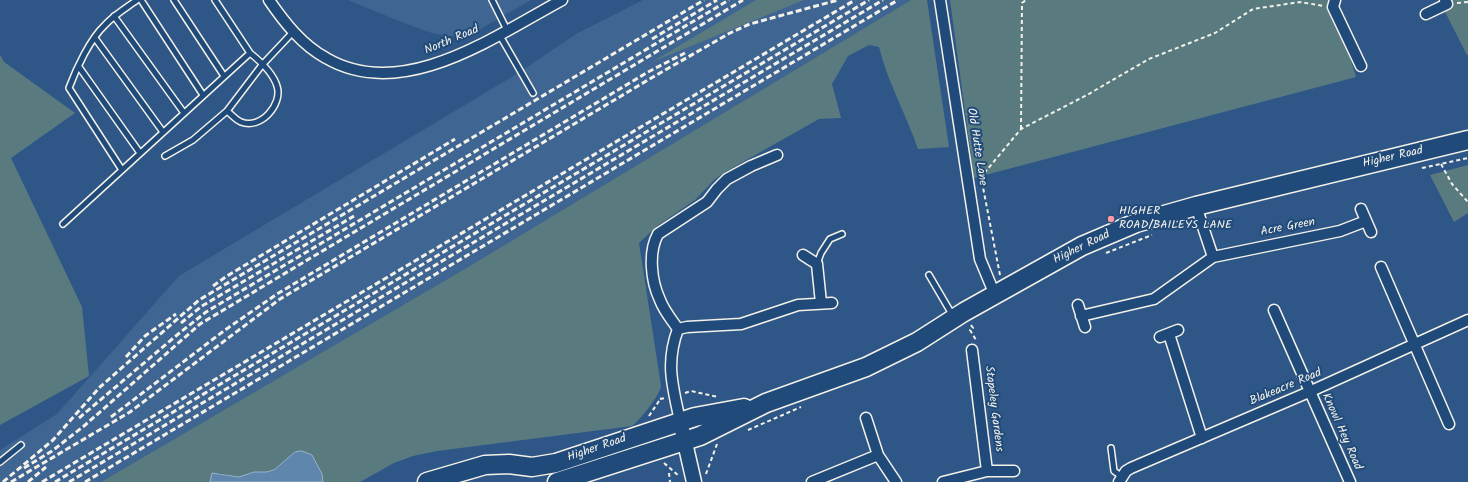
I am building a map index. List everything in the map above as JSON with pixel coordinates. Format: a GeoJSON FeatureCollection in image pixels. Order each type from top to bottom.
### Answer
{"type":"FeatureCollection","features":[{"type":"Feature","properties":{"kind":"highway","name":"Higher Road"},"geometry":{"type":"LineString","coordinates":[[557,482],[685,442],[766,403],[836,378],[965,323],[999,292],[1082,246],[1108,234],[1143,221],[1196,206],[1468,140]]}},
{"type":"Feature","properties":{"kind":"highway","name":"Higher Road"},"geometry":{"type":"LineString","coordinates":[[427,482],[486,465],[508,464],[532,467],[556,463],[680,421],[766,403]]}},
{"type":"Feature","properties":{"kind":"street","name":"North Road"},"geometry":{"type":"LineString","coordinates":[[269,0],[294,31],[325,58],[343,66],[376,73],[402,72],[434,64],[503,32],[562,0]]}},
{"type":"Feature","properties":{"kind":"street","name":"Old Hutte Lane"},"geometry":{"type":"LineString","coordinates":[[940,0],[980,259],[999,292]]}},
{"type":"Feature","properties":{"kind":"street"},"geometry":{"type":"LineString","coordinates":[[1426,14],[1447,4],[1445,0]]}},
{"type":"Feature","properties":{"kind":"street"},"geometry":{"type":"LineString","coordinates":[[1334,4],[1361,66]]}},
{"type":"Feature","properties":{"kind":"street"},"geometry":{"type":"LineString","coordinates":[[699,480],[685,442],[672,381],[670,355],[678,329],[657,294],[652,258],[655,240],[658,234],[707,202],[727,179],[751,166],[777,155]]}},
{"type":"Feature","properties":{"kind":"street"},"geometry":{"type":"LineString","coordinates":[[1196,206],[1213,257]]}},
{"type":"Feature","properties":{"kind":"street"},"geometry":{"type":"LineString","coordinates":[[1362,210],[1371,232]]}},
{"type":"Feature","properties":{"kind":"street","name":"Acre Green"},"geometry":{"type":"LineString","coordinates":[[1082,316],[1154,299],[1213,257],[1340,231],[1366,221]]}},
{"type":"Feature","properties":{"kind":"street"},"geometry":{"type":"LineString","coordinates":[[803,255],[817,264],[821,303]]}},
{"type":"Feature","properties":{"kind":"street"},"geometry":{"type":"LineString","coordinates":[[1381,268],[1416,345],[1449,424]]}},
{"type":"Feature","properties":{"kind":"street"},"geometry":{"type":"LineString","coordinates":[[678,329],[687,327],[741,324],[798,305],[832,303]]}},
{"type":"Feature","properties":{"kind":"street"},"geometry":{"type":"LineString","coordinates":[[1078,305],[1085,327]]}},
{"type":"Feature","properties":{"kind":"street","name":"Knowl Hey Road"},"geometry":{"type":"LineString","coordinates":[[1274,310],[1350,482]]}},
{"type":"Feature","properties":{"kind":"street","name":"Blakeacre Road"},"geometry":{"type":"LineString","coordinates":[[1120,479],[1131,468],[1309,392],[1416,345],[1468,320]]}},
{"type":"Feature","properties":{"kind":"street"},"geometry":{"type":"LineString","coordinates":[[1169,334],[1202,438]]}},
{"type":"Feature","properties":{"kind":"street","name":"Stapeley Gardens"},"geometry":{"type":"LineString","coordinates":[[972,350],[987,471]]}},
{"type":"Feature","properties":{"kind":"street"},"geometry":{"type":"LineString","coordinates":[[866,418],[878,455],[896,482]]}},
{"type":"Feature","properties":{"kind":"street"},"geometry":{"type":"LineString","coordinates":[[812,482],[878,455]]}},
{"type":"Feature","properties":{"kind":"street"},"geometry":{"type":"LineString","coordinates":[[943,482],[987,471],[1014,471]]}},
{"type":"Feature","properties":{"kind":"lane"},"geometry":{"type":"LineString","coordinates":[[122,170],[69,90],[78,68],[100,30],[114,16],[137,0]]}},
{"type":"Feature","properties":{"kind":"lane"},"geometry":{"type":"LineString","coordinates":[[141,0],[203,95]]}},
{"type":"Feature","properties":{"kind":"lane"},"geometry":{"type":"LineString","coordinates":[[174,0],[224,76]]}},
{"type":"Feature","properties":{"kind":"lane"},"geometry":{"type":"LineString","coordinates":[[215,0],[250,53],[275,79],[278,87],[278,96],[270,114],[253,123],[241,122],[227,111]]}},
{"type":"Feature","properties":{"kind":"lane"},"geometry":{"type":"LineString","coordinates":[[492,0],[503,32],[533,93]]}},
{"type":"Feature","properties":{"kind":"lane"},"geometry":{"type":"LineString","coordinates":[[114,16],[184,113]]}},
{"type":"Feature","properties":{"kind":"lane"},"geometry":{"type":"LineString","coordinates":[[165,156],[194,140],[227,111],[262,64],[294,31]]}},
{"type":"Feature","properties":{"kind":"lane"},"geometry":{"type":"LineString","coordinates":[[96,38],[163,132]]}},
{"type":"Feature","properties":{"kind":"lane"},"geometry":{"type":"LineString","coordinates":[[63,224],[250,53]]}},
{"type":"Feature","properties":{"kind":"lane"},"geometry":{"type":"LineString","coordinates":[[78,68],[140,153]]}},
{"type":"Feature","properties":{"kind":"lane"},"geometry":{"type":"LineString","coordinates":[[817,264],[821,253],[830,239],[842,234]]}},
{"type":"Feature","properties":{"kind":"lane"},"geometry":{"type":"LineString","coordinates":[[929,275],[965,323]]}},
{"type":"Feature","properties":{"kind":"lane"},"geometry":{"type":"LineString","coordinates":[[0,462],[21,444]]}},
{"type":"Feature","properties":{"kind":"lane"},"geometry":{"type":"LineString","coordinates":[[1111,448],[1114,471],[1120,479]]}},
{"type":"Feature","properties":{"kind":"path"},"geometry":{"type":"LineString","coordinates":[[1021,129],[1022,3],[1026,0]]}},
{"type":"Feature","properties":{"kind":"path"},"geometry":{"type":"LineString","coordinates":[[999,292],[981,177],[1021,129],[1087,95],[1149,59],[1214,33],[1254,9],[1299,1],[1334,4]]}},
{"type":"Feature","properties":{"kind":"path"},"geometry":{"type":"LineString","coordinates":[[1435,148],[1452,184],[1468,202]]}},
{"type":"Feature","properties":{"kind":"path"},"geometry":{"type":"LineString","coordinates":[[965,323],[971,329]]}},
{"type":"Feature","properties":{"kind":"path"},"geometry":{"type":"LineString","coordinates":[[699,480],[717,443]]}},
{"type":"Feature","properties":{"kind":"path"},"geometry":{"type":"LineString","coordinates":[[664,463],[680,477]]}},
{"type":"Feature","properties":{"kind":"path"},"geometry":{"type":"LineString","coordinates":[[669,473],[670,482]]}},
{"type":"Feature","properties":{"kind":"shaded area"},"geometry":{"type":"Polygon","coordinates":[[[348,0],[531,0],[468,36],[447,36],[432,33],[404,23],[348,0]]]}},
{"type":"Feature","properties":{"kind":"shaded area"},"geometry":{"type":"Polygon","coordinates":[[[643,0],[773,0],[779,9],[804,0],[911,0],[468,267],[101,482],[0,482],[0,450],[57,414],[179,276],[520,72],[576,34],[643,0]]]}},
{"type":"Feature","properties":{"kind":"shaded area"},"geometry":{"type":"Polygon","coordinates":[[[302,451],[312,455],[322,474],[323,482],[210,482],[212,473],[239,477],[254,472],[274,470],[295,452],[302,451]]]}},
{"type":"Feature","properties":{"kind":"green space"},"geometry":{"type":"Polygon","coordinates":[[[756,0],[804,0],[652,62],[756,0]]]}},
{"type":"Feature","properties":{"kind":"green space"},"geometry":{"type":"Polygon","coordinates":[[[911,0],[927,0],[949,147],[918,149],[887,73],[879,47],[869,45],[848,56],[832,84],[841,118],[819,119],[725,172],[714,180],[695,200],[657,226],[639,243],[661,386],[649,407],[632,426],[437,451],[413,456],[394,463],[360,482],[323,482],[322,474],[295,452],[274,470],[254,472],[239,477],[219,473],[210,479],[210,482],[101,482],[468,267],[911,0]]]}},
{"type":"Feature","properties":{"kind":"green space"},"geometry":{"type":"Polygon","coordinates":[[[950,0],[1336,0],[1337,15],[1356,77],[974,178],[950,0]]]}},
{"type":"Feature","properties":{"kind":"green space"},"geometry":{"type":"Polygon","coordinates":[[[1439,0],[1468,0],[1468,55],[1467,55],[1439,0]]]}},
{"type":"Feature","properties":{"kind":"green space"},"geometry":{"type":"Polygon","coordinates":[[[0,55],[4,62],[75,113],[11,158],[82,307],[89,376],[0,425],[0,55]]]}},
{"type":"Feature","properties":{"kind":"green space"},"geometry":{"type":"Polygon","coordinates":[[[1468,165],[1468,213],[1454,222],[1430,175],[1468,165]]]}},
{"type":"Feature","properties":{"kind":"railway"},"geometry":{"type":"LineString","coordinates":[[3,482],[53,440],[100,387],[199,300],[704,0]]}},
{"type":"Feature","properties":{"kind":"railway"},"geometry":{"type":"LineString","coordinates":[[652,39],[717,0]]}},
{"type":"Feature","properties":{"kind":"railway"},"geometry":{"type":"LineString","coordinates":[[79,418],[206,312],[729,0]]}},
{"type":"Feature","properties":{"kind":"railway"},"geometry":{"type":"LineString","coordinates":[[24,468],[52,451],[84,426],[200,324],[743,0]]}},
{"type":"Feature","properties":{"kind":"railway"},"geometry":{"type":"LineString","coordinates":[[11,482],[130,412],[280,299],[653,77],[730,33],[750,24],[838,0]]}},
{"type":"Feature","properties":{"kind":"railway"},"geometry":{"type":"LineString","coordinates":[[42,482],[855,0]]}},
{"type":"Feature","properties":{"kind":"railway"},"geometry":{"type":"LineString","coordinates":[[55,482],[869,0]]}},
{"type":"Feature","properties":{"kind":"railway"},"geometry":{"type":"LineString","coordinates":[[69,482],[883,0]]}},
{"type":"Feature","properties":{"kind":"railway"},"geometry":{"type":"LineString","coordinates":[[85,482],[898,0]]}},
{"type":"Feature","properties":{"kind":"railway"},"geometry":{"type":"LineString","coordinates":[[111,417],[225,330],[277,294],[648,72],[685,53]]}},
{"type":"Feature","properties":{"kind":"railway"},"geometry":{"type":"LineString","coordinates":[[213,286],[227,276],[455,139]]}},
{"type":"Feature","properties":{"kind":"railway"},"geometry":{"type":"LineString","coordinates":[[181,323],[202,306],[354,216]]}},
{"type":"Feature","properties":{"kind":"railway"},"geometry":{"type":"LineString","coordinates":[[126,357],[145,336],[176,314]]}},
{"type":"Feature","properties":{"kind":"railway"},"geometry":{"type":"LineString","coordinates":[[28,482],[46,467]]}},
{"type":"Feature","properties":{"kind":"place","name":"HIGHER ROAD/BAILEYS LANE"},"geometry":{"type":"Point","coordinates":[1111,219]}}]}
